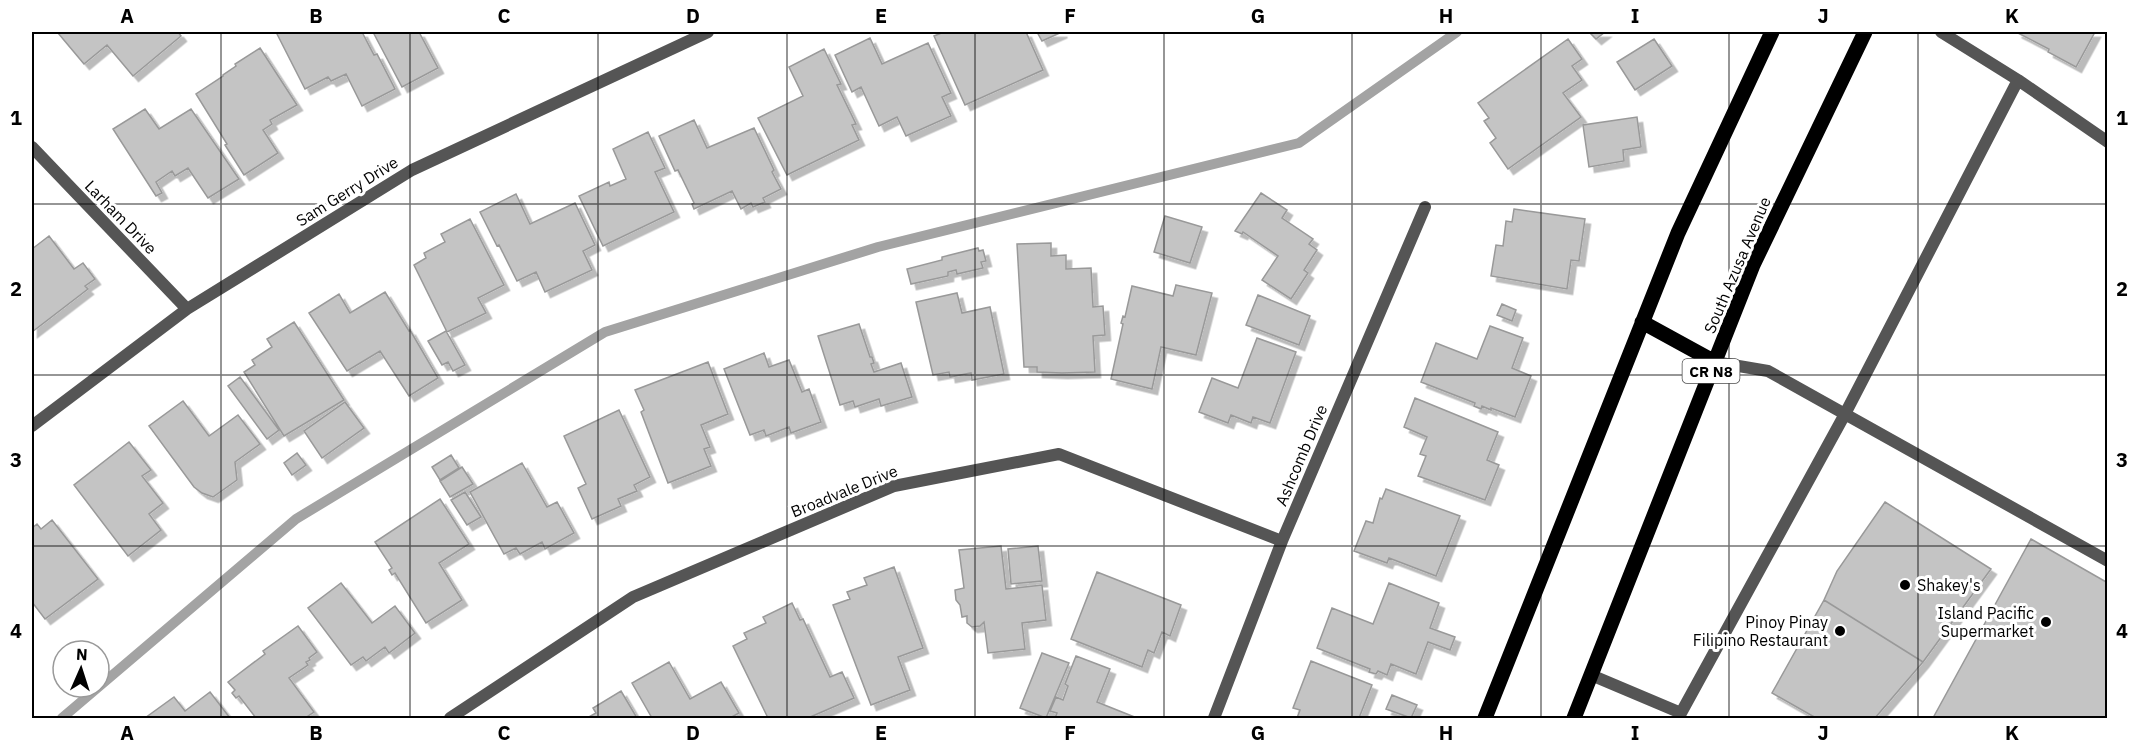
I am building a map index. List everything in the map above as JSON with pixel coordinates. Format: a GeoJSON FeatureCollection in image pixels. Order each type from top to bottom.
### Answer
{"type":"FeatureCollection","features":[{"type":"Feature","properties":{"kind":"main road"},"geometry":{"type":"LineString","coordinates":[[1485,718],[1678,233],[1772,32]]}},
{"type":"Feature","properties":{"kind":"main road","name":"South Azusa Avenue"},"geometry":{"type":"LineString","coordinates":[[1574,718],[1753,265],[1865,32]]}},
{"type":"Feature","properties":{"kind":"main road"},"geometry":{"type":"LineString","coordinates":[[1642,322],[1715,362]]}},
{"type":"Feature","properties":{"kind":"street","name":"Sam Gerry Drive"},"geometry":{"type":"LineString","coordinates":[[32,426],[187,309],[412,170],[708,32]]}},
{"type":"Feature","properties":{"kind":"street"},"geometry":{"type":"LineString","coordinates":[[1941,32],[2018,80],[2108,142]]}},
{"type":"Feature","properties":{"kind":"street"},"geometry":{"type":"LineString","coordinates":[[1591,675],[1681,717],[1845,414],[2018,80]]}},
{"type":"Feature","properties":{"kind":"street","name":"Larham Drive"},"geometry":{"type":"LineString","coordinates":[[32,147],[187,309]]}},
{"type":"Feature","properties":{"kind":"street","name":"Ashcomb Drive"},"geometry":{"type":"LineString","coordinates":[[1214,718],[1282,541],[1425,207]]}},
{"type":"Feature","properties":{"kind":"street"},"geometry":{"type":"LineString","coordinates":[[1715,362],[1768,371],[2108,561]]}},
{"type":"Feature","properties":{"kind":"street","name":"Broadvale Drive"},"geometry":{"type":"LineString","coordinates":[[450,718],[467,714],[633,597],[894,486],[1059,454],[1282,541]]}},
{"type":"Feature","properties":{"kind":"building"},"geometry":{"type":"Polygon","coordinates":[[[178,32],[181,36],[133,76],[107,45],[84,64],[58,33],[178,32]]]}},
{"type":"Feature","properties":{"kind":"building"},"geometry":{"type":"Polygon","coordinates":[[[276,32],[362,32],[374,55],[377,54],[395,89],[362,106],[346,74],[331,81],[328,77],[305,89],[276,32]]]}},
{"type":"Feature","properties":{"kind":"building"},"geometry":{"type":"Polygon","coordinates":[[[373,32],[419,32],[438,68],[402,87],[373,32]]]}},
{"type":"Feature","properties":{"kind":"building"},"geometry":{"type":"Polygon","coordinates":[[[944,32],[1026,32],[1043,70],[965,105],[934,36],[944,32]]]}},
{"type":"Feature","properties":{"kind":"building"},"geometry":{"type":"Polygon","coordinates":[[[1037,32],[1062,32],[1042,41],[1037,32]]]}},
{"type":"Feature","properties":{"kind":"building"},"geometry":{"type":"Polygon","coordinates":[[[1589,32],[1605,32],[1596,39],[1589,32]]]}},
{"type":"Feature","properties":{"kind":"building"},"geometry":{"type":"Polygon","coordinates":[[[2016,32],[2095,32],[2076,67],[2048,52],[2049,49],[2016,32]]]}},
{"type":"Feature","properties":{"kind":"building"},"geometry":{"type":"Polygon","coordinates":[[[870,38],[882,64],[928,43],[951,93],[942,97],[951,116],[906,136],[897,117],[879,126],[861,87],[852,92],[835,55],[870,38]]]}},
{"type":"Feature","properties":{"kind":"building"},"geometry":{"type":"Polygon","coordinates":[[[1568,39],[1582,59],[1572,66],[1582,80],[1563,93],[1581,117],[1508,169],[1490,143],[1496,138],[1484,121],[1489,118],[1478,103],[1568,39]]]}},
{"type":"Feature","properties":{"kind":"building"},"geometry":{"type":"Polygon","coordinates":[[[1654,39],[1672,66],[1635,90],[1617,62],[1654,39]]]}},
{"type":"Feature","properties":{"kind":"building"},"geometry":{"type":"Polygon","coordinates":[[[260,48],[297,105],[270,120],[272,124],[263,130],[278,153],[244,175],[196,94],[260,48]]]}},
{"type":"Feature","properties":{"kind":"building"},"geometry":{"type":"Polygon","coordinates":[[[824,49],[841,84],[837,85],[856,124],[852,125],[859,140],[787,175],[758,118],[803,96],[789,67],[824,49]]]}},
{"type":"Feature","properties":{"kind":"building"},"geometry":{"type":"Polygon","coordinates":[[[145,109],[159,129],[191,109],[239,179],[208,198],[188,168],[175,176],[172,171],[156,182],[162,193],[156,196],[113,129],[145,109]]]}},
{"type":"Feature","properties":{"kind":"building"},"geometry":{"type":"Polygon","coordinates":[[[1637,117],[1641,147],[1623,150],[1624,161],[1589,167],[1583,125],[1637,117]]]}},
{"type":"Feature","properties":{"kind":"building"},"geometry":{"type":"Polygon","coordinates":[[[694,120],[707,148],[754,128],[781,189],[763,198],[765,202],[753,207],[751,203],[741,209],[732,191],[694,209],[692,204],[694,203],[678,170],[675,171],[659,136],[694,120]]]}},
{"type":"Feature","properties":{"kind":"building"},"geometry":{"type":"Polygon","coordinates":[[[648,132],[665,168],[655,172],[674,212],[603,246],[579,196],[609,182],[610,186],[626,179],[613,149],[648,132]]]}},
{"type":"Feature","properties":{"kind":"building"},"geometry":{"type":"Polygon","coordinates":[[[1261,193],[1287,210],[1282,218],[1313,239],[1309,244],[1317,250],[1304,270],[1308,273],[1291,299],[1262,280],[1278,256],[1243,232],[1242,234],[1235,231],[1261,193]]]}},
{"type":"Feature","properties":{"kind":"building"},"geometry":{"type":"Polygon","coordinates":[[[516,194],[530,224],[575,203],[595,245],[583,251],[592,270],[545,292],[536,272],[517,281],[480,212],[516,194]]]}},
{"type":"Feature","properties":{"kind":"building"},"geometry":{"type":"Polygon","coordinates":[[[1514,209],[1585,219],[1579,261],[1571,260],[1567,289],[1491,276],[1496,245],[1503,246],[1506,221],[1512,222],[1514,209]]]}},
{"type":"Feature","properties":{"kind":"building"},"geometry":{"type":"Polygon","coordinates":[[[1165,216],[1202,227],[1190,263],[1154,252],[1165,216]]]}},
{"type":"Feature","properties":{"kind":"building"},"geometry":{"type":"Polygon","coordinates":[[[470,219],[504,285],[478,298],[486,313],[447,332],[414,265],[426,258],[424,253],[445,242],[441,234],[470,219]]]}},
{"type":"Feature","properties":{"kind":"building"},"geometry":{"type":"Polygon","coordinates":[[[49,236],[74,269],[83,263],[95,279],[85,286],[88,289],[32,332],[32,249],[49,236]]]}},
{"type":"Feature","properties":{"kind":"building"},"geometry":{"type":"Polygon","coordinates":[[[1051,243],[1051,256],[1066,255],[1066,269],[1091,268],[1093,307],[1103,306],[1105,335],[1093,336],[1095,372],[1037,372],[1037,367],[1024,367],[1017,244],[1051,243]]]}},
{"type":"Feature","properties":{"kind":"building"},"geometry":{"type":"Polygon","coordinates":[[[978,248],[979,251],[983,250],[986,261],[981,262],[983,268],[957,274],[956,270],[948,272],[948,276],[911,284],[907,269],[978,248]]]}},
{"type":"Feature","properties":{"kind":"building"},"geometry":{"type":"Polygon","coordinates":[[[1176,285],[1212,293],[1196,355],[1161,347],[1152,389],[1111,379],[1123,324],[1121,323],[1123,316],[1125,317],[1132,286],[1173,296],[1176,285]]]}},
{"type":"Feature","properties":{"kind":"building"},"geometry":{"type":"Polygon","coordinates":[[[385,292],[438,378],[409,396],[380,351],[347,371],[309,313],[339,294],[350,313],[385,292]]]}},
{"type":"Feature","properties":{"kind":"building"},"geometry":{"type":"Polygon","coordinates":[[[957,293],[962,313],[990,307],[1004,374],[972,380],[971,373],[950,377],[949,372],[933,375],[916,302],[957,293]]]}},
{"type":"Feature","properties":{"kind":"building"},"geometry":{"type":"Polygon","coordinates":[[[1258,295],[1310,316],[1299,345],[1246,325],[1258,295]]]}},
{"type":"Feature","properties":{"kind":"building"},"geometry":{"type":"Polygon","coordinates":[[[1502,304],[1516,310],[1512,321],[1497,315],[1502,304]]]}},
{"type":"Feature","properties":{"kind":"building"},"geometry":{"type":"Polygon","coordinates":[[[294,322],[344,400],[284,436],[244,372],[255,365],[252,360],[272,347],[267,339],[294,322]]]}},
{"type":"Feature","properties":{"kind":"building"},"geometry":{"type":"Polygon","coordinates":[[[859,324],[874,363],[871,364],[874,372],[901,363],[912,397],[881,406],[879,399],[855,407],[853,401],[840,405],[818,336],[859,324]]]}},
{"type":"Feature","properties":{"kind":"building"},"geometry":{"type":"Polygon","coordinates":[[[1490,326],[1523,338],[1512,368],[1531,376],[1515,417],[1491,408],[1491,410],[1482,406],[1481,409],[1474,406],[1475,403],[1421,382],[1436,343],[1477,359],[1490,326]]]}},
{"type":"Feature","properties":{"kind":"building"},"geometry":{"type":"Polygon","coordinates":[[[446,331],[465,365],[453,371],[448,362],[442,365],[428,341],[446,331]]]}},
{"type":"Feature","properties":{"kind":"building"},"geometry":{"type":"Polygon","coordinates":[[[1257,338],[1296,352],[1270,423],[1253,417],[1251,423],[1231,415],[1228,423],[1199,412],[1212,378],[1238,388],[1257,338]]]}},
{"type":"Feature","properties":{"kind":"building"},"geometry":{"type":"Polygon","coordinates":[[[764,353],[769,367],[789,360],[802,392],[809,389],[821,422],[791,433],[789,427],[766,436],[764,430],[750,435],[724,369],[764,353]]]}},
{"type":"Feature","properties":{"kind":"building"},"geometry":{"type":"Polygon","coordinates":[[[708,362],[728,414],[701,425],[710,447],[704,449],[711,466],[668,483],[635,390],[708,362]]]}},
{"type":"Feature","properties":{"kind":"building"},"geometry":{"type":"Polygon","coordinates":[[[240,377],[279,430],[267,439],[228,386],[240,377]]]}},
{"type":"Feature","properties":{"kind":"building"},"geometry":{"type":"Polygon","coordinates":[[[1415,398],[1498,432],[1487,460],[1499,465],[1485,500],[1418,476],[1426,456],[1420,454],[1427,437],[1404,427],[1415,398]]]}},
{"type":"Feature","properties":{"kind":"building"},"geometry":{"type":"Polygon","coordinates":[[[183,401],[209,436],[238,415],[260,444],[235,462],[237,480],[213,497],[194,487],[149,426],[183,401]]]}},
{"type":"Feature","properties":{"kind":"building"},"geometry":{"type":"Polygon","coordinates":[[[345,402],[364,428],[322,458],[304,431],[345,402]]]}},
{"type":"Feature","properties":{"kind":"building"},"geometry":{"type":"Polygon","coordinates":[[[619,410],[650,477],[634,485],[637,491],[618,499],[621,506],[592,519],[578,488],[586,484],[564,436],[619,410]]]}},
{"type":"Feature","properties":{"kind":"building"},"geometry":{"type":"Polygon","coordinates":[[[129,442],[151,470],[142,476],[163,503],[149,514],[161,530],[128,556],[74,485],[129,442]]]}},
{"type":"Feature","properties":{"kind":"building"},"geometry":{"type":"Polygon","coordinates":[[[297,453],[306,465],[292,475],[284,463],[297,453]]]}},
{"type":"Feature","properties":{"kind":"building"},"geometry":{"type":"Polygon","coordinates":[[[451,455],[459,468],[440,480],[432,467],[451,455]]]}},
{"type":"Feature","properties":{"kind":"building"},"geometry":{"type":"Polygon","coordinates":[[[522,463],[547,507],[557,502],[574,533],[545,549],[542,542],[520,554],[516,548],[504,554],[470,492],[522,463]]]}},
{"type":"Feature","properties":{"kind":"building"},"geometry":{"type":"Polygon","coordinates":[[[462,467],[473,484],[450,497],[440,481],[462,467]]]}},
{"type":"Feature","properties":{"kind":"building"},"geometry":{"type":"Polygon","coordinates":[[[1386,489],[1460,516],[1436,576],[1389,558],[1387,563],[1354,551],[1366,521],[1373,523],[1380,498],[1382,499],[1386,489]]]}},
{"type":"Feature","properties":{"kind":"building"},"geometry":{"type":"Polygon","coordinates":[[[465,492],[481,517],[467,525],[451,500],[465,492]]]}},
{"type":"Feature","properties":{"kind":"building"},"geometry":{"type":"Polygon","coordinates":[[[440,499],[469,544],[439,563],[462,600],[426,623],[395,573],[392,575],[389,570],[392,568],[375,542],[440,499]]]}},
{"type":"Feature","properties":{"kind":"building","name":"Shakey's"},"geometry":{"type":"Polygon","coordinates":[[[1885,502],[1991,569],[1923,662],[1824,600],[1837,571],[1885,502]]]}},
{"type":"Feature","properties":{"kind":"building"},"geometry":{"type":"Polygon","coordinates":[[[52,520],[98,579],[45,619],[32,602],[32,528],[37,524],[41,529],[52,520]]]}},
{"type":"Feature","properties":{"kind":"building","name":"Island Pacific Supermarket"},"geometry":{"type":"Polygon","coordinates":[[[2031,539],[2108,583],[2108,718],[1933,718],[2031,539]]]}},
{"type":"Feature","properties":{"kind":"building"},"geometry":{"type":"Polygon","coordinates":[[[1001,546],[1006,589],[1042,585],[1046,620],[1022,623],[1025,649],[988,653],[984,622],[980,626],[972,627],[967,623],[967,616],[962,617],[960,605],[956,600],[955,590],[964,588],[959,550],[1001,546]]]}},
{"type":"Feature","properties":{"kind":"building"},"geometry":{"type":"Polygon","coordinates":[[[1038,546],[1042,581],[1011,584],[1008,549],[1038,546]]]}},
{"type":"Feature","properties":{"kind":"building"},"geometry":{"type":"Polygon","coordinates":[[[894,567],[923,648],[898,657],[910,690],[871,705],[833,605],[850,599],[847,592],[867,585],[864,578],[894,567]]]}},
{"type":"Feature","properties":{"kind":"building"},"geometry":{"type":"Polygon","coordinates":[[[1097,572],[1181,605],[1170,636],[1162,632],[1154,653],[1148,650],[1142,667],[1071,639],[1097,572]]]}},
{"type":"Feature","properties":{"kind":"building"},"geometry":{"type":"Polygon","coordinates":[[[341,583],[372,623],[395,606],[415,633],[389,653],[385,647],[366,661],[363,657],[351,665],[308,608],[341,583]]]}},
{"type":"Feature","properties":{"kind":"building"},"geometry":{"type":"Polygon","coordinates":[[[1389,583],[1439,603],[1430,628],[1455,637],[1450,650],[1428,642],[1416,674],[1391,664],[1387,675],[1378,671],[1376,674],[1369,672],[1370,669],[1317,648],[1332,608],[1373,624],[1389,583]]]}},
{"type":"Feature","properties":{"kind":"building","name":"Pinoy Pinay Filipino Restaurant"},"geometry":{"type":"Polygon","coordinates":[[[1824,600],[1923,662],[1875,718],[1816,718],[1772,693],[1824,600]]]}},
{"type":"Feature","properties":{"kind":"building"},"geometry":{"type":"Polygon","coordinates":[[[792,603],[800,620],[803,619],[830,677],[842,672],[854,698],[808,718],[768,718],[733,646],[747,639],[744,633],[766,623],[763,617],[792,603]]]}},
{"type":"Feature","properties":{"kind":"building"},"geometry":{"type":"Polygon","coordinates":[[[298,626],[317,652],[306,662],[308,665],[289,678],[314,712],[305,718],[256,718],[239,696],[236,698],[232,693],[235,690],[228,682],[265,654],[263,651],[298,626]]]}},
{"type":"Feature","properties":{"kind":"building"},"geometry":{"type":"Polygon","coordinates":[[[1042,653],[1069,663],[1046,718],[1020,708],[1042,653]]]}},
{"type":"Feature","properties":{"kind":"building"},"geometry":{"type":"Polygon","coordinates":[[[1076,656],[1110,669],[1097,702],[1137,718],[1055,718],[1057,713],[1050,711],[1056,697],[1063,700],[1068,686],[1065,684],[1076,656]]]}},
{"type":"Feature","properties":{"kind":"building"},"geometry":{"type":"Polygon","coordinates":[[[1311,661],[1372,685],[1359,718],[1297,718],[1300,710],[1293,708],[1311,661]]]}},
{"type":"Feature","properties":{"kind":"building"},"geometry":{"type":"Polygon","coordinates":[[[669,662],[690,699],[721,682],[739,713],[730,718],[652,718],[632,683],[669,662]]]}},
{"type":"Feature","properties":{"kind":"building"},"geometry":{"type":"Polygon","coordinates":[[[621,691],[637,718],[587,718],[596,713],[593,708],[621,691]]]}},
{"type":"Feature","properties":{"kind":"building"},"geometry":{"type":"Polygon","coordinates":[[[210,692],[230,718],[145,718],[174,697],[185,711],[210,692]]]}},
{"type":"Feature","properties":{"kind":"building"},"geometry":{"type":"Polygon","coordinates":[[[1392,695],[1417,705],[1411,718],[1386,709],[1392,695]]]}},
{"type":"Feature","properties":{"kind":"waterway"},"geometry":{"type":"LineString","coordinates":[[62,718],[296,519],[605,332],[878,247],[1299,143],[1457,32]]}},
{"type":"Feature","properties":{"kind":"place","name":"Shakey's"},"geometry":{"type":"Point","coordinates":[1905,585]}},
{"type":"Feature","properties":{"kind":"place","name":"Island Pacific Supermarket"},"geometry":{"type":"Point","coordinates":[2046,622]}},
{"type":"Feature","properties":{"kind":"place","name":"Pinoy Pinay Filipino Restaurant"},"geometry":{"type":"Point","coordinates":[1840,631]}}]}
